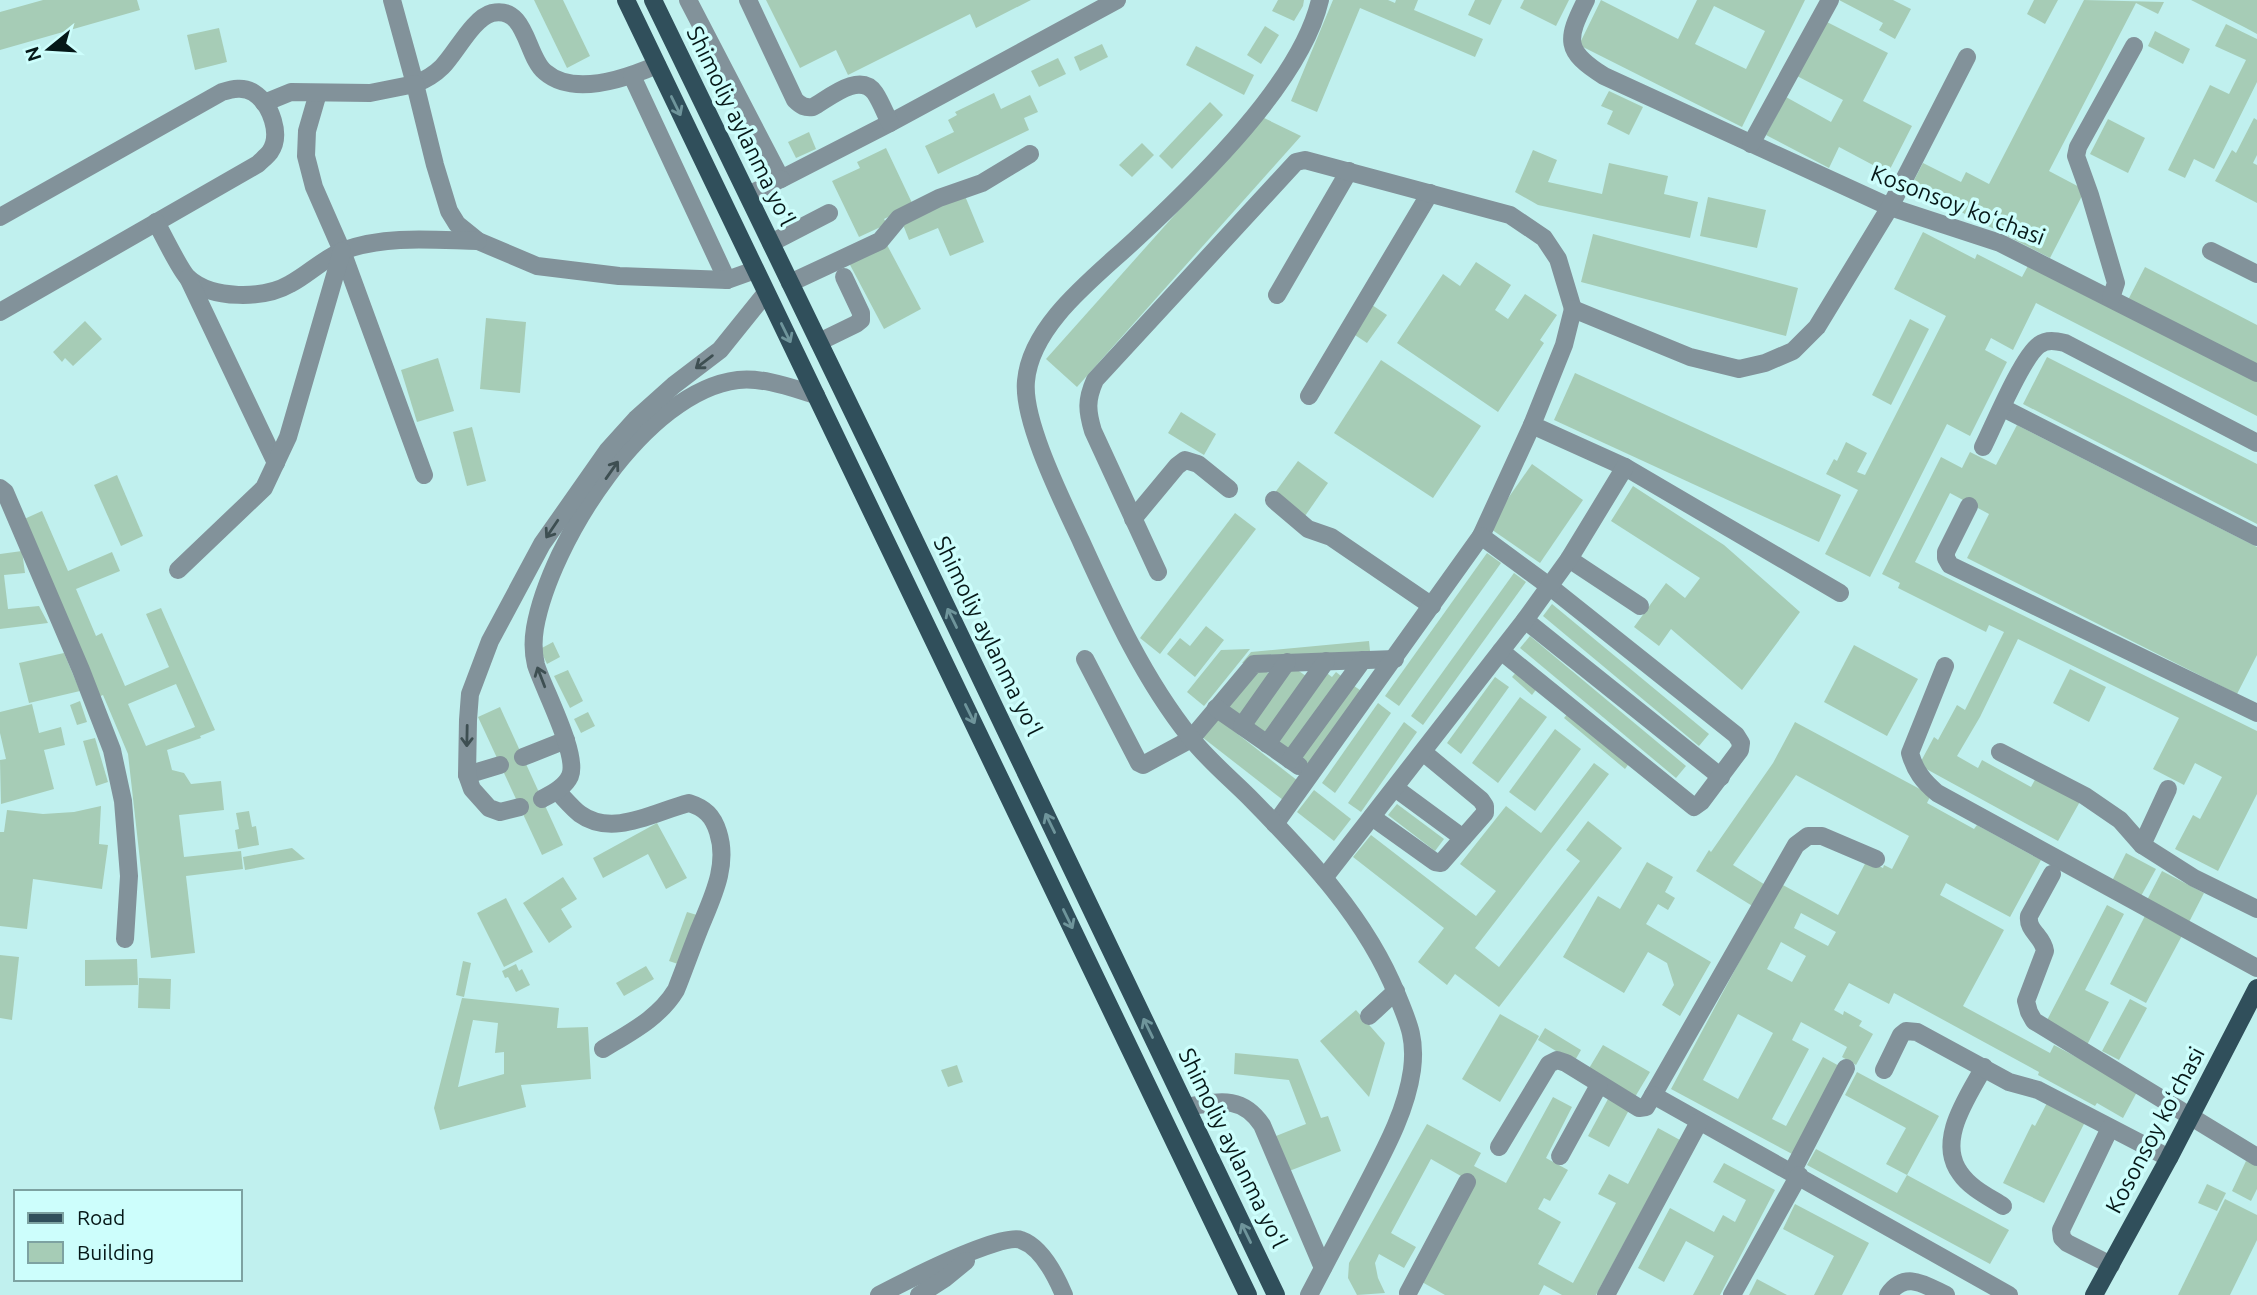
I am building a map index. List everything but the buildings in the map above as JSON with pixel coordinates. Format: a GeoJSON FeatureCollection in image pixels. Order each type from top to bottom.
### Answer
{"type":"FeatureCollection","features":[{"type":"Feature","properties":{"kind":"main road"},"geometry":{"type":"LineString","coordinates":[[626,0],[1248,1295]]}},
{"type":"Feature","properties":{"kind":"main road","name":"Shimoliy aylanma yoʻl"},"geometry":{"type":"LineString","coordinates":[[653,0],[919,548],[1276,1295]]}},
{"type":"Feature","properties":{"kind":"main road"},"geometry":{"type":"LineString","coordinates":[[657,65],[679,52]]}},
{"type":"Feature","properties":{"kind":"main road"},"geometry":{"type":"LineString","coordinates":[[895,559],[919,548]]}},
{"type":"Feature","properties":{"kind":"main road","name":"Kosonsoy koʻchasi"},"geometry":{"type":"LineString","coordinates":[[2094,1295],[2257,988]]}},
{"type":"Feature","properties":{"kind":"street"},"geometry":{"type":"LineString","coordinates":[[392,0],[449,211],[457,224],[478,241],[537,266],[619,276],[727,280],[755,270]]}},
{"type":"Feature","properties":{"kind":"street"},"geometry":{"type":"LineString","coordinates":[[688,0],[781,179]]}},
{"type":"Feature","properties":{"kind":"street"},"geometry":{"type":"LineString","coordinates":[[748,0],[795,100],[800,105],[813,107],[853,84],[864,83],[874,91],[890,123]]}},
{"type":"Feature","properties":{"kind":"street"},"geometry":{"type":"LineString","coordinates":[[748,195],[890,123],[1117,0]]}},
{"type":"Feature","properties":{"kind":"street"},"geometry":{"type":"LineString","coordinates":[[1310,1295],[1406,1102],[1412,1068],[1413,1035],[1387,968],[1355,918],[1324,878],[1275,824],[1191,740],[1154,688],[1128,640],[1058,491],[1030,417],[1025,383],[1029,362],[1039,338],[1054,316],[1165,212],[1237,137],[1269,96],[1306,40],[1320,0]]}},
{"type":"Feature","properties":{"kind":"street","name":"Kosonsoy koʻchasi"},"geometry":{"type":"LineString","coordinates":[[1586,0],[1574,25],[1571,41],[1575,53],[1583,63],[1604,76],[1889,207],[2000,243],[2257,373]]}},
{"type":"Feature","properties":{"kind":"street"},"geometry":{"type":"LineString","coordinates":[[1751,144],[1830,0]]}},
{"type":"Feature","properties":{"kind":"street"},"geometry":{"type":"LineString","coordinates":[[264,103],[291,92],[370,93],[429,78],[441,69],[482,17],[500,12],[513,18],[523,28],[536,61],[544,72],[556,78],[580,84],[609,82],[657,65]]}},
{"type":"Feature","properties":{"kind":"street"},"geometry":{"type":"LineString","coordinates":[[2111,298],[2116,283],[2076,156],[2078,147],[2134,46]]}},
{"type":"Feature","properties":{"kind":"street"},"geometry":{"type":"LineString","coordinates":[[1573,309],[1690,358],[1739,369],[1765,363],[1793,351],[1817,327],[1889,207],[1967,57]]}},
{"type":"Feature","properties":{"kind":"street"},"geometry":{"type":"LineString","coordinates":[[632,76],[727,280]]}},
{"type":"Feature","properties":{"kind":"street"},"geometry":{"type":"LineString","coordinates":[[0,217],[222,92],[239,88],[254,92],[273,119],[275,134],[271,151],[258,164],[0,312]]}},
{"type":"Feature","properties":{"kind":"street"},"geometry":{"type":"LineString","coordinates":[[318,93],[307,131],[306,156],[314,187],[342,251],[424,475]]}},
{"type":"Feature","properties":{"kind":"street"},"geometry":{"type":"LineString","coordinates":[[790,283],[880,241],[899,218],[939,198],[982,183],[1030,154]]}},
{"type":"Feature","properties":{"kind":"street"},"geometry":{"type":"LineString","coordinates":[[1158,572],[1088,416],[1088,397],[1095,380],[1296,162],[1305,160],[1510,215],[1544,238],[1559,259],[1573,309],[1564,345],[1532,425],[1481,536],[1275,824]]}},
{"type":"Feature","properties":{"kind":"street"},"geometry":{"type":"LineString","coordinates":[[1277,295],[1349,172]]}},
{"type":"Feature","properties":{"kind":"street"},"geometry":{"type":"LineString","coordinates":[[1309,396],[1430,193]]}},
{"type":"Feature","properties":{"kind":"street"},"geometry":{"type":"LineString","coordinates":[[771,243],[829,213]]}},
{"type":"Feature","properties":{"kind":"street"},"geometry":{"type":"LineString","coordinates":[[156,222],[188,278],[276,463]]}},
{"type":"Feature","properties":{"kind":"street"},"geometry":{"type":"LineString","coordinates":[[188,278],[210,291],[260,295],[288,286],[342,251],[377,242],[478,241]]}},
{"type":"Feature","properties":{"kind":"street"},"geometry":{"type":"LineString","coordinates":[[178,570],[264,488],[288,437],[342,251]]}},
{"type":"Feature","properties":{"kind":"street"},"geometry":{"type":"LineString","coordinates":[[2211,251],[2257,274]]}},
{"type":"Feature","properties":{"kind":"street"},"geometry":{"type":"LineString","coordinates":[[819,342],[861,320],[861,313],[844,277]]}},
{"type":"Feature","properties":{"kind":"street"},"geometry":{"type":"LineString","coordinates":[[520,807],[500,812],[489,808],[472,789],[467,775],[470,694],[490,641],[542,544],[608,450],[636,419],[674,385],[720,350],[766,293]]}},
{"type":"Feature","properties":{"kind":"street"},"geometry":{"type":"LineString","coordinates":[[1983,447],[2027,356],[2040,343],[2053,340],[2066,343],[2257,443]]}},
{"type":"Feature","properties":{"kind":"street"},"geometry":{"type":"LineString","coordinates":[[603,1049],[645,1024],[668,1002],[676,990],[719,878],[723,851],[715,823],[701,806],[690,803],[618,824],[599,822],[581,815],[549,795],[571,775],[571,759],[535,663],[535,628],[547,582],[598,488],[620,458],[678,405],[715,385],[740,379],[816,395]]}},
{"type":"Feature","properties":{"kind":"street"},"geometry":{"type":"LineString","coordinates":[[2003,408],[2257,537]]}},
{"type":"Feature","properties":{"kind":"street"},"geometry":{"type":"LineString","coordinates":[[1532,425],[1625,467],[1840,593]]}},
{"type":"Feature","properties":{"kind":"street"},"geometry":{"type":"LineString","coordinates":[[1133,519],[1185,460],[1198,464],[1229,489]]}},
{"type":"Feature","properties":{"kind":"street"},"geometry":{"type":"LineString","coordinates":[[1324,878],[1525,620],[1569,559],[1625,467]]}},
{"type":"Feature","properties":{"kind":"street"},"geometry":{"type":"LineString","coordinates":[[0,488],[5,492],[112,750],[123,801],[129,876],[125,939]]}},
{"type":"Feature","properties":{"kind":"street"},"geometry":{"type":"LineString","coordinates":[[1274,500],[1308,529],[1331,537],[1432,606]]}},
{"type":"Feature","properties":{"kind":"street"},"geometry":{"type":"LineString","coordinates":[[1969,506],[1946,552],[1950,565],[2257,713]]}},
{"type":"Feature","properties":{"kind":"street"},"geometry":{"type":"LineString","coordinates":[[1481,536],[1549,586],[1739,738],[1740,750],[1697,806],[1690,805],[1501,652]]}},
{"type":"Feature","properties":{"kind":"street"},"geometry":{"type":"LineString","coordinates":[[1569,559],[1640,606]]}},
{"type":"Feature","properties":{"kind":"street"},"geometry":{"type":"LineString","coordinates":[[1525,620],[1721,777]]}},
{"type":"Feature","properties":{"kind":"street"},"geometry":{"type":"LineString","coordinates":[[1085,659],[1140,764],[1191,740],[1254,664],[1395,659]]}},
{"type":"Feature","properties":{"kind":"street"},"geometry":{"type":"LineString","coordinates":[[1290,760],[1363,660]]}},
{"type":"Feature","properties":{"kind":"street"},"geometry":{"type":"LineString","coordinates":[[1267,744],[1326,661]]}},
{"type":"Feature","properties":{"kind":"street"},"geometry":{"type":"LineString","coordinates":[[1242,726],[1287,662]]}},
{"type":"Feature","properties":{"kind":"street"},"geometry":{"type":"LineString","coordinates":[[1945,666],[1910,753],[1921,779],[1937,793],[2257,968]]}},
{"type":"Feature","properties":{"kind":"street"},"geometry":{"type":"LineString","coordinates":[[1216,708],[1311,774]]}},
{"type":"Feature","properties":{"kind":"street"},"geometry":{"type":"LineString","coordinates":[[523,757],[566,740]]}},
{"type":"Feature","properties":{"kind":"street"},"geometry":{"type":"LineString","coordinates":[[1372,817],[1435,862],[1441,863],[1485,813],[1481,800],[1423,752]]}},
{"type":"Feature","properties":{"kind":"street"},"geometry":{"type":"LineString","coordinates":[[2000,752],[2085,796],[2120,820],[2141,845],[2194,878],[2257,909]]}},
{"type":"Feature","properties":{"kind":"street"},"geometry":{"type":"LineString","coordinates":[[467,775],[500,765]]}},
{"type":"Feature","properties":{"kind":"street"},"geometry":{"type":"LineString","coordinates":[[1395,788],[1463,838]]}},
{"type":"Feature","properties":{"kind":"street"},"geometry":{"type":"LineString","coordinates":[[2141,845],[2168,789]]}},
{"type":"Feature","properties":{"kind":"street"},"geometry":{"type":"LineString","coordinates":[[1499,1147],[1549,1064],[1556,1060],[1566,1063],[1639,1108],[1646,1107],[1796,845],[1808,836],[1822,836],[1876,859]]}},
{"type":"Feature","properties":{"kind":"street"},"geometry":{"type":"LineString","coordinates":[[2052,874],[2028,922],[2044,943],[2045,951],[2026,1000],[2034,1021],[2257,1157]]}},
{"type":"Feature","properties":{"kind":"street"},"geometry":{"type":"LineString","coordinates":[[1369,1016],[1396,991]]}},
{"type":"Feature","properties":{"kind":"street"},"geometry":{"type":"LineString","coordinates":[[1884,1070],[1901,1035],[1917,1032],[2009,1082],[2038,1090],[2169,1158]]}},
{"type":"Feature","properties":{"kind":"street"},"geometry":{"type":"LineString","coordinates":[[1984,1067],[1956,1121],[1951,1155],[1959,1173],[1972,1186],[2003,1206]]}},
{"type":"Feature","properties":{"kind":"street"},"geometry":{"type":"LineString","coordinates":[[1732,1295],[1846,1068]]}},
{"type":"Feature","properties":{"kind":"street"},"geometry":{"type":"LineString","coordinates":[[1560,1156],[1599,1084]]}},
{"type":"Feature","properties":{"kind":"street"},"geometry":{"type":"LineString","coordinates":[[1653,1095],[1795,1174],[1994,1292]]}},
{"type":"Feature","properties":{"kind":"street"},"geometry":{"type":"LineString","coordinates":[[1186,1107],[1218,1102],[1240,1104],[1253,1112],[1262,1125],[1323,1268]]}},
{"type":"Feature","properties":{"kind":"street"},"geometry":{"type":"LineString","coordinates":[[1606,1295],[1699,1122]]}},
{"type":"Feature","properties":{"kind":"street"},"geometry":{"type":"LineString","coordinates":[[2110,1128],[2061,1230],[2062,1238],[2067,1243],[2110,1265]]}},
{"type":"Feature","properties":{"kind":"street"},"geometry":{"type":"LineString","coordinates":[[1407,1294],[1467,1182]]}},
{"type":"Feature","properties":{"kind":"street"},"geometry":{"type":"LineString","coordinates":[[880,1295],[916,1276],[998,1241],[1014,1238],[1023,1240],[1042,1256],[1064,1295]]}},
{"type":"Feature","properties":{"kind":"street"},"geometry":{"type":"LineString","coordinates":[[919,1295],[980,1250]]}},
{"type":"Feature","properties":{"kind":"street"},"geometry":{"type":"LineString","coordinates":[[1888,1295],[1893,1288],[1909,1280],[1946,1295]]}}]}
